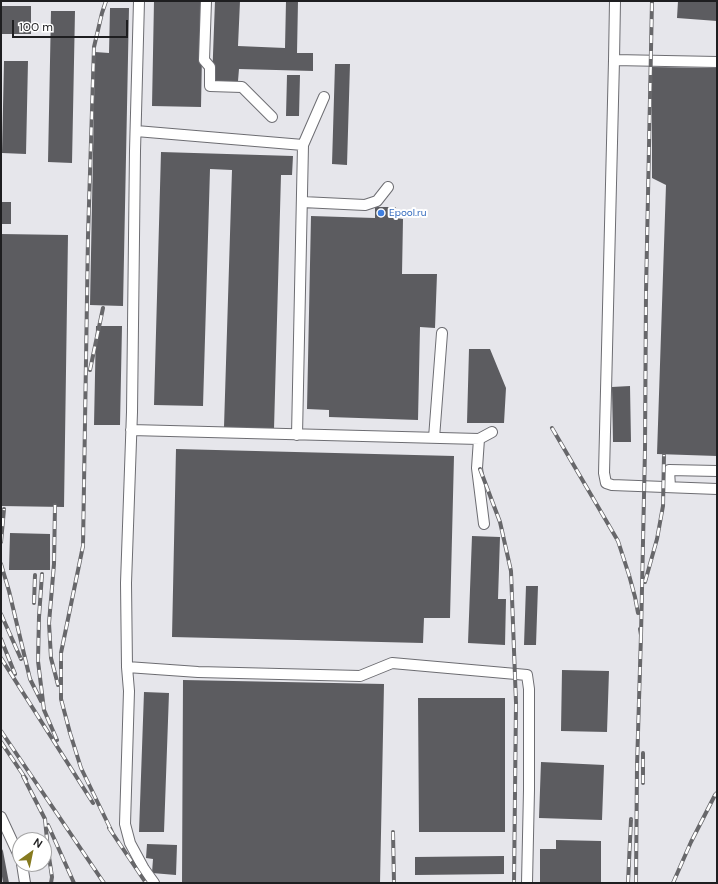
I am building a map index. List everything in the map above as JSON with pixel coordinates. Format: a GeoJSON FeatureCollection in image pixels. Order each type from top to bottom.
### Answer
{"type":"FeatureCollection","features":[{"type":"Feature","properties":{"kind":"lane"},"geometry":{"type":"LineString","coordinates":[[139,1],[131,430],[126,583],[127,667],[129,691],[125,824],[130,843],[144,869],[154,883]]}},
{"type":"Feature","properties":{"kind":"lane"},"geometry":{"type":"LineString","coordinates":[[206,1],[204,60],[210,67],[210,86],[242,87],[272,117]]}},
{"type":"Feature","properties":{"kind":"lane"},"geometry":{"type":"LineString","coordinates":[[615,1],[604,472],[606,482],[612,485],[717,489]]}},
{"type":"Feature","properties":{"kind":"lane"},"geometry":{"type":"LineString","coordinates":[[614,60],[717,62]]}},
{"type":"Feature","properties":{"kind":"lane"},"geometry":{"type":"LineString","coordinates":[[297,435],[303,145],[324,97]]}},
{"type":"Feature","properties":{"kind":"lane"},"geometry":{"type":"LineString","coordinates":[[136,132],[303,145]]}},
{"type":"Feature","properties":{"kind":"lane"},"geometry":{"type":"LineString","coordinates":[[302,202],[365,205],[377,201],[388,187]]}},
{"type":"Feature","properties":{"kind":"lane"},"geometry":{"type":"LineString","coordinates":[[434,438],[442,333]]}},
{"type":"Feature","properties":{"kind":"lane"},"geometry":{"type":"LineString","coordinates":[[131,430],[434,438],[479,438],[492,432]]}},
{"type":"Feature","properties":{"kind":"lane"},"geometry":{"type":"LineString","coordinates":[[479,438],[477,468],[484,524]]}},
{"type":"Feature","properties":{"kind":"lane"},"geometry":{"type":"LineString","coordinates":[[670,487],[669,470],[717,471]]}},
{"type":"Feature","properties":{"kind":"lane"},"geometry":{"type":"LineString","coordinates":[[127,667],[198,672],[360,676],[392,663],[527,675],[529,697],[527,883]]}},
{"type":"Feature","properties":{"kind":"lane"},"geometry":{"type":"LineString","coordinates":[[1,817],[12,841]]}},
{"type":"Feature","properties":{"kind":"lane"},"geometry":{"type":"LineString","coordinates":[[23,872],[25,883]]}},
{"type":"Feature","properties":{"kind":"building"},"geometry":{"type":"Polygon","coordinates":[[[154,1],[203,1],[201,107],[152,106],[154,1]]]}},
{"type":"Feature","properties":{"kind":"building"},"geometry":{"type":"Polygon","coordinates":[[[215,1],[240,1],[238,46],[285,48],[286,1],[298,1],[297,53],[313,53],[313,71],[239,69],[238,81],[212,81],[215,1]]]}},
{"type":"Feature","properties":{"kind":"building"},"geometry":{"type":"Polygon","coordinates":[[[678,1],[717,1],[717,21],[677,18],[678,1]]]}},
{"type":"Feature","properties":{"kind":"building"},"geometry":{"type":"Polygon","coordinates":[[[1,6],[31,6],[31,34],[1,34],[1,6]]]}},
{"type":"Feature","properties":{"kind":"building"},"geometry":{"type":"Polygon","coordinates":[[[110,8],[129,8],[123,306],[90,305],[95,52],[109,53],[110,8]]]}},
{"type":"Feature","properties":{"kind":"building"},"geometry":{"type":"Polygon","coordinates":[[[51,11],[75,11],[72,163],[48,162],[51,11]]]}},
{"type":"Feature","properties":{"kind":"building"},"geometry":{"type":"Polygon","coordinates":[[[4,61],[28,61],[26,154],[2,153],[4,61]]]}},
{"type":"Feature","properties":{"kind":"building"},"geometry":{"type":"Polygon","coordinates":[[[335,64],[350,64],[347,165],[332,164],[335,64]]]}},
{"type":"Feature","properties":{"kind":"building"},"geometry":{"type":"Polygon","coordinates":[[[652,67],[717,68],[717,456],[657,454],[666,185],[652,178],[652,67]]]}},
{"type":"Feature","properties":{"kind":"building"},"geometry":{"type":"Polygon","coordinates":[[[287,75],[300,75],[299,116],[286,116],[287,75]]]}},
{"type":"Feature","properties":{"kind":"building"},"geometry":{"type":"Polygon","coordinates":[[[161,152],[293,156],[292,175],[281,175],[274,429],[224,427],[232,170],[210,169],[203,406],[154,405],[161,152]]]}},
{"type":"Feature","properties":{"kind":"building"},"geometry":{"type":"Polygon","coordinates":[[[1,202],[11,202],[11,224],[1,224],[1,202]]]}},
{"type":"Feature","properties":{"kind":"building"},"geometry":{"type":"Polygon","coordinates":[[[375,207],[396,207],[396,218],[403,219],[402,274],[437,274],[435,328],[420,327],[418,420],[329,417],[329,410],[307,409],[311,216],[375,218],[375,207]]]}},
{"type":"Feature","properties":{"kind":"building"},"geometry":{"type":"Polygon","coordinates":[[[1,234],[68,235],[64,507],[1,506],[1,234]]]}},
{"type":"Feature","properties":{"kind":"building"},"geometry":{"type":"Polygon","coordinates":[[[96,326],[122,326],[120,425],[94,425],[96,326]]]}},
{"type":"Feature","properties":{"kind":"building"},"geometry":{"type":"Polygon","coordinates":[[[469,349],[490,349],[506,388],[504,423],[467,423],[469,349]]]}},
{"type":"Feature","properties":{"kind":"building"},"geometry":{"type":"Polygon","coordinates":[[[630,386],[631,442],[613,442],[612,387],[630,386]]]}},
{"type":"Feature","properties":{"kind":"building"},"geometry":{"type":"Polygon","coordinates":[[[176,449],[454,456],[450,618],[424,618],[423,643],[172,637],[176,449]]]}},
{"type":"Feature","properties":{"kind":"building"},"geometry":{"type":"Polygon","coordinates":[[[10,533],[50,534],[50,570],[9,570],[10,533]]]}},
{"type":"Feature","properties":{"kind":"building"},"geometry":{"type":"Polygon","coordinates":[[[472,536],[500,537],[498,599],[506,599],[505,645],[468,643],[472,536]]]}},
{"type":"Feature","properties":{"kind":"building"},"geometry":{"type":"Polygon","coordinates":[[[526,586],[538,586],[536,645],[524,645],[526,586]]]}},
{"type":"Feature","properties":{"kind":"building"},"geometry":{"type":"Polygon","coordinates":[[[562,670],[609,671],[607,732],[561,731],[562,670]]]}},
{"type":"Feature","properties":{"kind":"building"},"geometry":{"type":"Polygon","coordinates":[[[183,680],[384,684],[380,883],[182,883],[183,680]]]}},
{"type":"Feature","properties":{"kind":"building"},"geometry":{"type":"Polygon","coordinates":[[[144,692],[169,693],[164,832],[139,832],[144,692]]]}},
{"type":"Feature","properties":{"kind":"building"},"geometry":{"type":"Polygon","coordinates":[[[418,698],[505,698],[505,832],[419,832],[418,698]]]}},
{"type":"Feature","properties":{"kind":"building"},"geometry":{"type":"Polygon","coordinates":[[[541,762],[604,765],[602,820],[539,818],[541,762]]]}},
{"type":"Feature","properties":{"kind":"building"},"geometry":{"type":"Polygon","coordinates":[[[556,840],[601,841],[601,883],[540,883],[540,849],[556,849],[556,840]]]}},
{"type":"Feature","properties":{"kind":"building"},"geometry":{"type":"Polygon","coordinates":[[[147,844],[177,845],[176,875],[152,873],[153,859],[146,858],[147,844]]]}},
{"type":"Feature","properties":{"kind":"building"},"geometry":{"type":"Polygon","coordinates":[[[1,847],[9,883],[3,883],[1,870],[1,847]]]}},
{"type":"Feature","properties":{"kind":"building"},"geometry":{"type":"Polygon","coordinates":[[[504,856],[504,874],[415,875],[415,857],[504,856]]]}},
{"type":"Feature","properties":{"kind":"railway"},"geometry":{"type":"LineString","coordinates":[[106,1],[94,47],[88,236],[83,546],[61,653],[61,699],[81,768],[112,832]]}},
{"type":"Feature","properties":{"kind":"railway"},"geometry":{"type":"LineString","coordinates":[[641,635],[652,1]]}},
{"type":"Feature","properties":{"kind":"railway"},"geometry":{"type":"LineString","coordinates":[[90,370],[103,308]]}},
{"type":"Feature","properties":{"kind":"railway"},"geometry":{"type":"LineString","coordinates":[[552,428],[618,541],[629,575],[638,613]]}},
{"type":"Feature","properties":{"kind":"railway"},"geometry":{"type":"LineString","coordinates":[[645,582],[657,539],[663,506],[664,455]]}},
{"type":"Feature","properties":{"kind":"railway"},"geometry":{"type":"LineString","coordinates":[[480,469],[500,522],[511,571],[516,703],[514,883]]}},
{"type":"Feature","properties":{"kind":"railway"},"geometry":{"type":"LineString","coordinates":[[55,505],[54,564],[49,623],[51,658],[58,685]]}},
{"type":"Feature","properties":{"kind":"railway"},"geometry":{"type":"LineString","coordinates":[[1,542],[4,509]]}},
{"type":"Feature","properties":{"kind":"railway"},"geometry":{"type":"LineString","coordinates":[[1,564],[30,679],[41,701]]}},
{"type":"Feature","properties":{"kind":"railway"},"geometry":{"type":"LineString","coordinates":[[42,574],[38,661],[44,710],[57,740]]}},
{"type":"Feature","properties":{"kind":"railway"},"geometry":{"type":"LineString","coordinates":[[34,603],[35,575]]}},
{"type":"Feature","properties":{"kind":"railway"},"geometry":{"type":"LineString","coordinates":[[1,614],[21,659]]}},
{"type":"Feature","properties":{"kind":"railway"},"geometry":{"type":"LineString","coordinates":[[636,883],[640,629]]}},
{"type":"Feature","properties":{"kind":"railway"},"geometry":{"type":"LineString","coordinates":[[1,639],[15,674]]}},
{"type":"Feature","properties":{"kind":"railway"},"geometry":{"type":"LineString","coordinates":[[1,658],[93,803]]}},
{"type":"Feature","properties":{"kind":"railway"},"geometry":{"type":"LineString","coordinates":[[1,731],[104,883]]}},
{"type":"Feature","properties":{"kind":"railway"},"geometry":{"type":"LineString","coordinates":[[1,742],[26,779]]}},
{"type":"Feature","properties":{"kind":"railway"},"geometry":{"type":"LineString","coordinates":[[643,753],[643,783]]}},
{"type":"Feature","properties":{"kind":"railway"},"geometry":{"type":"LineString","coordinates":[[23,776],[45,819],[52,877],[51,883]]}},
{"type":"Feature","properties":{"kind":"railway"},"geometry":{"type":"LineString","coordinates":[[673,883],[691,842],[717,793]]}},
{"type":"Feature","properties":{"kind":"railway"},"geometry":{"type":"LineString","coordinates":[[628,883],[631,819]]}},
{"type":"Feature","properties":{"kind":"railway"},"geometry":{"type":"LineString","coordinates":[[48,825],[74,883]]}},
{"type":"Feature","properties":{"kind":"railway"},"geometry":{"type":"LineString","coordinates":[[109,828],[146,883]]}},
{"type":"Feature","properties":{"kind":"railway"},"geometry":{"type":"LineString","coordinates":[[393,832],[394,883]]}},
{"type":"Feature","properties":{"kind":"place","name":"Epool.ru"},"geometry":{"type":"Point","coordinates":[381,213]}}]}
